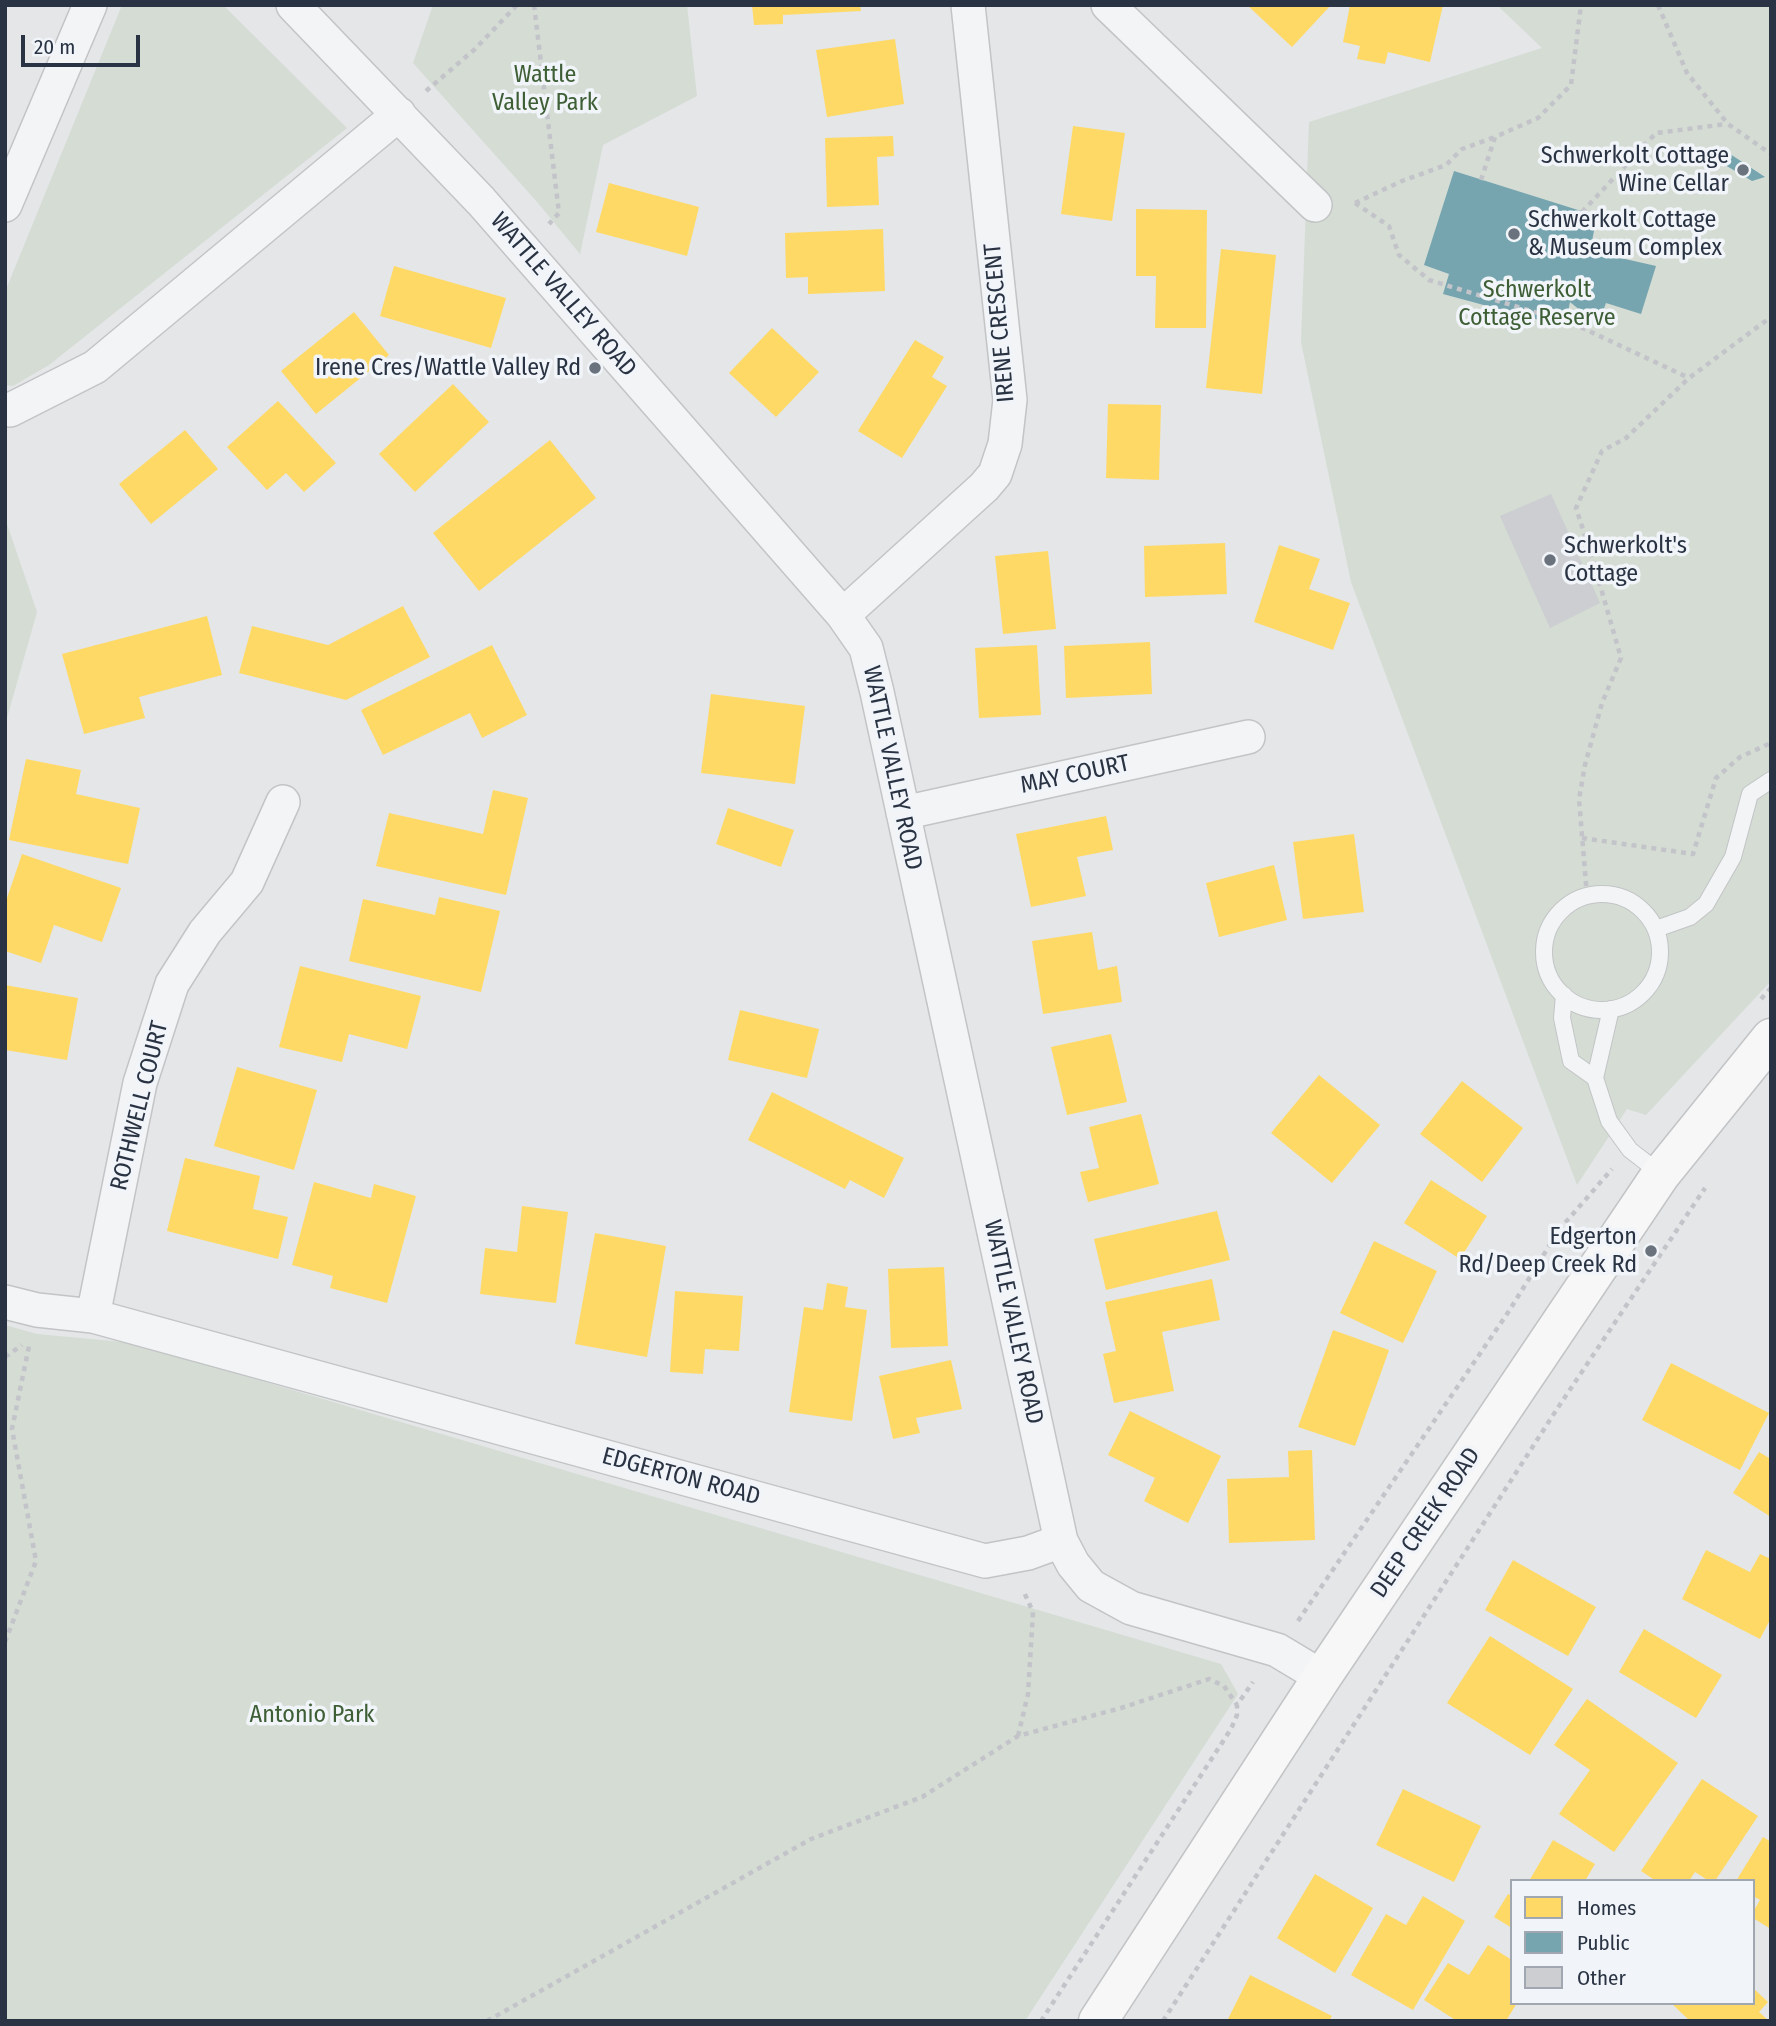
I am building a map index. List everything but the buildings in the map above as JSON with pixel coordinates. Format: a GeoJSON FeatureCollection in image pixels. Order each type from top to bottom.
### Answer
{"type":"FeatureCollection","features":[{"type":"Feature","properties":{"kind":"main road","name":"DEEP CREEK ROAD"},"geometry":{"type":"LineString","coordinates":[[1098,2021],[1322,1677],[1661,1174],[1771,1038]]}},
{"type":"Feature","properties":{"kind":"street"},"geometry":{"type":"LineString","coordinates":[[5,205],[90,5]]}},
{"type":"Feature","properties":{"kind":"street","name":"WATTLE VALLEY ROAD"},"geometry":{"type":"LineString","coordinates":[[293,5],[481,201],[843,615],[866,648],[1061,1541]]}},
{"type":"Feature","properties":{"kind":"street","name":"IRENE CRESCENT"},"geometry":{"type":"LineString","coordinates":[[843,615],[984,487],[995,474],[1006,444],[1010,400],[968,5]]}},
{"type":"Feature","properties":{"kind":"street"},"geometry":{"type":"LineString","coordinates":[[1108,5],[1315,205]]}},
{"type":"Feature","properties":{"kind":"street"},"geometry":{"type":"LineString","coordinates":[[5,408],[10,410],[94,367],[398,114]]}},
{"type":"Feature","properties":{"kind":"street","name":"MAY COURT"},"geometry":{"type":"LineString","coordinates":[[903,813],[1248,737]]}},
{"type":"Feature","properties":{"kind":"street","name":"ROTHWELL COURT"},"geometry":{"type":"LineString","coordinates":[[93,1316],[140,1083],[172,984],[205,932],[247,882],[283,802]]}},
{"type":"Feature","properties":{"kind":"street","name":"EDGERTON ROAD"},"geometry":{"type":"LineString","coordinates":[[5,1302],[37,1310],[93,1316],[985,1561],[1028,1553],[1061,1541]]}},
{"type":"Feature","properties":{"kind":"street"},"geometry":{"type":"LineString","coordinates":[[1061,1541],[1073,1564],[1091,1586],[1131,1608],[1277,1650],[1322,1677]]}},
{"type":"Feature","properties":{"kind":"lane"},"geometry":{"type":"LineString","coordinates":[[1656,929],[1690,917],[1706,904],[1732,857],[1750,794],[1771,780]]}},
{"type":"Feature","properties":{"kind":"lane"},"geometry":{"type":"LineString","coordinates":[[1606,894],[1632,902],[1646,914],[1656,929],[1660,947],[1654,979],[1640,996],[1611,1009],[1591,1009],[1572,1001],[1551,980],[1547,970],[1545,949],[1549,929],[1561,911],[1587,896],[1606,894]]}},
{"type":"Feature","properties":{"kind":"lane"},"geometry":{"type":"LineString","coordinates":[[1564,995],[1562,1018],[1571,1061],[1595,1078]]}},
{"type":"Feature","properties":{"kind":"lane"},"geometry":{"type":"LineString","coordinates":[[1611,1009],[1595,1078],[1609,1121],[1630,1150],[1661,1174]]}},
{"type":"Feature","properties":{"kind":"path"},"geometry":{"type":"LineString","coordinates":[[398,114],[475,49],[517,5]]}},
{"type":"Feature","properties":{"kind":"path"},"geometry":{"type":"LineString","coordinates":[[524,251],[559,213],[534,5]]}},
{"type":"Feature","properties":{"kind":"path"},"geometry":{"type":"LineString","coordinates":[[1315,205],[1355,203],[1402,181],[1447,165],[1462,149],[1538,118],[1571,85],[1581,5]]}},
{"type":"Feature","properties":{"kind":"path"},"geometry":{"type":"LineString","coordinates":[[1658,5],[1687,73],[1728,124],[1771,154]]}},
{"type":"Feature","properties":{"kind":"path"},"geometry":{"type":"LineString","coordinates":[[1582,212],[1656,133],[1728,124]]}},
{"type":"Feature","properties":{"kind":"path"},"geometry":{"type":"LineString","coordinates":[[1481,180],[1496,137]]}},
{"type":"Feature","properties":{"kind":"path"},"geometry":{"type":"LineString","coordinates":[[1355,203],[1388,226],[1399,254],[1429,280],[1574,324],[1689,378]]}},
{"type":"Feature","properties":{"kind":"path"},"geometry":{"type":"LineString","coordinates":[[1587,896],[1579,799],[1585,765],[1602,704],[1621,658],[1576,508],[1602,451],[1626,439],[1689,378],[1771,317]]}},
{"type":"Feature","properties":{"kind":"path"},"geometry":{"type":"LineString","coordinates":[[1582,838],[1693,854],[1716,779],[1740,757],[1771,743]]}},
{"type":"Feature","properties":{"kind":"path"},"geometry":{"type":"LineString","coordinates":[[1237,1705],[1308,1607],[1509,1311],[1559,1230],[1630,1150]]}},
{"type":"Feature","properties":{"kind":"path"},"geometry":{"type":"LineString","coordinates":[[1163,2021],[1550,1420],[1706,1187]]}},
{"type":"Feature","properties":{"kind":"path"},"geometry":{"type":"LineString","coordinates":[[5,1357],[30,1340],[12,1429],[36,1561],[5,1642]]}},
{"type":"Feature","properties":{"kind":"path"},"geometry":{"type":"LineString","coordinates":[[1018,1736],[1028,1694],[1031,1662],[1033,1612],[1023,1591],[1028,1553]]}},
{"type":"Feature","properties":{"kind":"path"},"geometry":{"type":"LineString","coordinates":[[487,2021],[811,1839],[922,1797],[1018,1736],[1121,1708],[1209,1679],[1224,1686],[1237,1705],[1237,1715],[1231,1729],[1041,2021]]}},
{"type":"Feature","properties":{"kind":"green space"},"geometry":{"type":"Polygon","coordinates":[[[122,5],[223,5],[347,128],[49,365],[13,386],[5,385],[5,292],[122,5]]]}},
{"type":"Feature","properties":{"kind":"green space","name":"Wattle Valley Park"},"geometry":{"type":"Polygon","coordinates":[[[433,5],[687,5],[697,96],[603,145],[580,254],[413,63],[433,5]]]}},
{"type":"Feature","properties":{"kind":"green space","name":"Schwerkolt Cottage Reserve"},"geometry":{"type":"Polygon","coordinates":[[[1497,5],[1771,5],[1771,981],[1646,1115],[1627,1109],[1577,1185],[1351,582],[1301,342],[1309,122],[1542,48],[1497,5]]]}},
{"type":"Feature","properties":{"kind":"green space"},"geometry":{"type":"Polygon","coordinates":[[[5,518],[37,612],[5,725],[5,518]]]}},
{"type":"Feature","properties":{"kind":"green space","name":"Antonio Park"},"geometry":{"type":"Polygon","coordinates":[[[5,1325],[37,1334],[133,1343],[1221,1664],[1238,1694],[1025,2021],[5,2021],[5,1325]]]}},
{"type":"Feature","properties":{"kind":"place","name":"Schwerkolt Cottage Wine Cellar"},"geometry":{"type":"Point","coordinates":[1743,170]}},
{"type":"Feature","properties":{"kind":"place","name":"Schwerkolt Cottage & Museum Complex"},"geometry":{"type":"Point","coordinates":[1514,234]}},
{"type":"Feature","properties":{"kind":"place","name":"Irene Cres/Wattle Valley Rd"},"geometry":{"type":"Point","coordinates":[595,368]}},
{"type":"Feature","properties":{"kind":"place","name":"Schwerkolt's Cottage"},"geometry":{"type":"Point","coordinates":[1550,560]}},
{"type":"Feature","properties":{"kind":"place","name":"Edgerton Rd/Deep Creek Rd"},"geometry":{"type":"Point","coordinates":[1651,1251]}}]}
